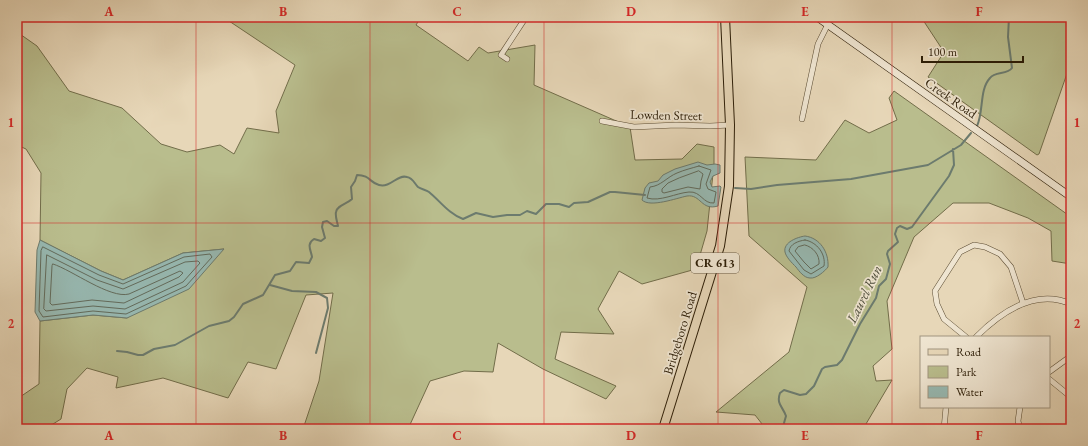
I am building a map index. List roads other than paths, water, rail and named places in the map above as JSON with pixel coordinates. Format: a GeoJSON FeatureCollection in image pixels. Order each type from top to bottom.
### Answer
{"type":"FeatureCollection","features":[{"type":"Feature","properties":{"kind":"main road","name":"CR 613"},"geometry":{"type":"LineString","coordinates":[[725,17],[730,125]]}},
{"type":"Feature","properties":{"kind":"main road","name":"Creek Road"},"geometry":{"type":"LineString","coordinates":[[817,17],[1071,197]]}},
{"type":"Feature","properties":{"kind":"main road","name":"Bridgeboro Road"},"geometry":{"type":"LineString","coordinates":[[663,429],[720,246],[729,186],[730,125]]}},
{"type":"Feature","properties":{"kind":"street"},"geometry":{"type":"LineString","coordinates":[[507,59],[501,55],[526,17]]}},
{"type":"Feature","properties":{"kind":"street"},"geometry":{"type":"LineString","coordinates":[[802,119],[818,44],[828,24]]}},
{"type":"Feature","properties":{"kind":"street","name":"Lowden Street"},"geometry":{"type":"LineString","coordinates":[[602,121],[634,127],[730,125]]}},
{"type":"Feature","properties":{"kind":"street"},"geometry":{"type":"LineString","coordinates":[[965,336],[944,319],[937,304],[935,292],[960,252],[974,245],[985,247],[1000,254],[1011,267],[1023,303]]}},
{"type":"Feature","properties":{"kind":"street"},"geometry":{"type":"LineString","coordinates":[[977,336],[1005,312],[1023,303],[1048,299],[1064,301],[1071,304]]}},
{"type":"Feature","properties":{"kind":"street"},"geometry":{"type":"LineString","coordinates":[[1050,371],[1071,356]]}},
{"type":"Feature","properties":{"kind":"street"},"geometry":{"type":"LineString","coordinates":[[1050,380],[1071,397]]}},
{"type":"Feature","properties":{"kind":"street"},"geometry":{"type":"LineString","coordinates":[[944,429],[946,408]]}},
{"type":"Feature","properties":{"kind":"street"},"geometry":{"type":"LineString","coordinates":[[1020,408],[1018,421],[1020,429]]}},
{"type":"Feature","properties":{"kind":"street"},"geometry":{"type":"LineString","coordinates":[[129,429],[159,427],[168,429]]}},
{"type":"Feature","properties":{"kind":"water"},"geometry":{"type":"Polygon","coordinates":[[[698,162],[707,165],[720,165],[720,173],[713,176],[710,182],[712,187],[721,187],[718,206],[712,207],[704,205],[692,196],[657,203],[642,200],[645,188],[649,183],[658,181],[663,175],[675,169],[698,162]]]}},
{"type":"Feature","properties":{"kind":"water"},"geometry":{"type":"Polygon","coordinates":[[[805,236],[810,237],[819,243],[825,251],[828,261],[827,269],[812,278],[808,278],[802,274],[789,260],[785,252],[786,245],[795,239],[805,236]]]}},
{"type":"Feature","properties":{"kind":"water"},"geometry":{"type":"Polygon","coordinates":[[[40,240],[101,271],[123,280],[183,253],[224,249],[189,289],[127,318],[93,315],[40,321],[35,312],[37,250],[40,240]]]}},
{"type":"Feature","properties":{"kind":"waterway","name":"Laurel Run"},"geometry":{"type":"LineString","coordinates":[[977,126],[984,88],[990,78],[995,74],[1007,72],[1012,68],[1008,37],[1009,17]]}},
{"type":"Feature","properties":{"kind":"waterway"},"geometry":{"type":"LineString","coordinates":[[735,188],[751,189],[777,185],[851,179],[928,165],[961,145],[971,133]]}},
{"type":"Feature","properties":{"kind":"waterway","name":"Laurel Run"},"geometry":{"type":"LineString","coordinates":[[785,429],[784,423],[786,416],[779,403],[780,393],[784,390],[800,395],[806,394],[814,386],[822,369],[837,365],[842,360],[860,324],[876,298],[879,286],[886,279],[890,264],[887,254],[888,251],[898,242],[895,234],[897,228],[900,226],[907,229],[912,227],[949,176],[954,165],[953,149]]}},
{"type":"Feature","properties":{"kind":"waterway"},"geometry":{"type":"LineString","coordinates":[[117,351],[143,355],[154,349],[175,345],[209,326],[229,321],[234,317],[243,304],[263,295],[275,275],[290,271],[296,262],[309,263],[312,257],[310,243],[314,239],[321,241],[325,238],[322,227],[323,222],[327,221],[334,226],[338,226],[336,212],[340,206],[352,199],[351,187],[357,175],[365,176],[379,185],[387,185],[400,177],[409,178],[418,187],[429,192],[449,211],[463,219],[476,213],[493,217],[520,215],[527,211],[536,214],[546,204],[559,204],[569,207],[574,203],[588,202],[610,192],[645,195]]}},
{"type":"Feature","properties":{"kind":"waterway"},"geometry":{"type":"LineString","coordinates":[[270,285],[292,291],[316,292],[327,298],[328,308],[316,353]]}}]}
